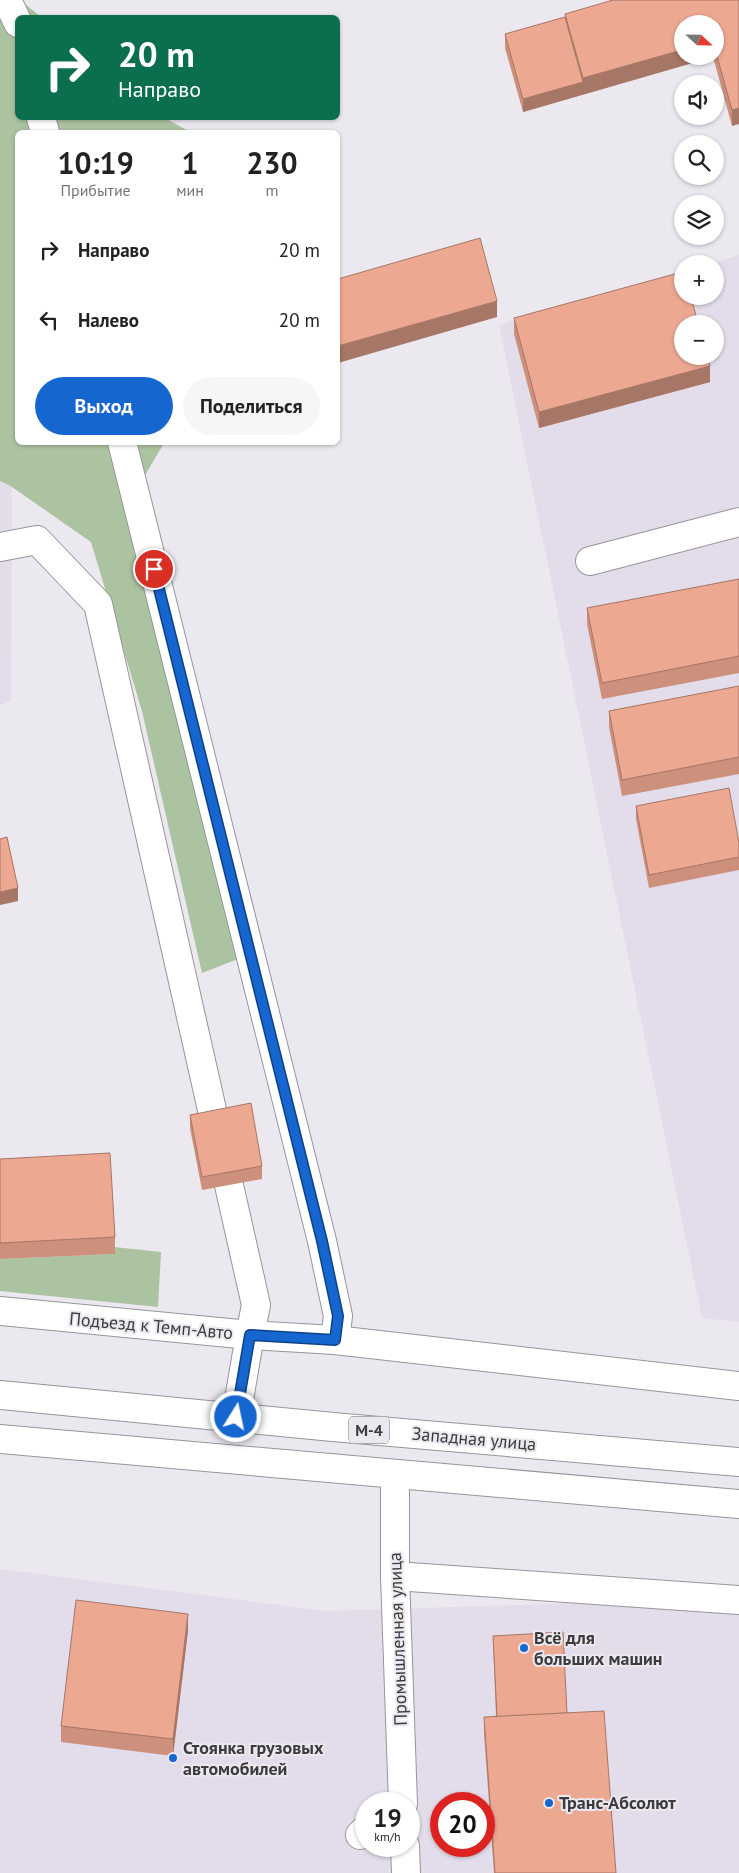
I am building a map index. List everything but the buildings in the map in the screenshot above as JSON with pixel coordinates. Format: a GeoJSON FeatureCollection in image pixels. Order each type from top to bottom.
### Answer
{"type":"FeatureCollection","features":[{"type":"Feature","properties":{"kind":"main road"},"geometry":{"type":"LineString","coordinates":[[7,0],[15,17]]}},
{"type":"Feature","properties":{"kind":"main road"},"geometry":{"type":"LineString","coordinates":[[123,445],[322,1241],[338,1316],[335,1340]]}},
{"type":"Feature","properties":{"kind":"main road"},"geometry":{"type":"LineString","coordinates":[[590,561],[739,522]]}},
{"type":"Feature","properties":{"kind":"main road"},"geometry":{"type":"LineString","coordinates":[[0,547],[37,540],[98,604],[256,1305],[250,1335],[335,1340],[739,1386]]}},
{"type":"Feature","properties":{"kind":"main road","name":"Подъезд к Темп-Авто"},"geometry":{"type":"LineString","coordinates":[[0,1311],[250,1335],[236,1417]]}},
{"type":"Feature","properties":{"kind":"main road","name":"Западная улица"},"geometry":{"type":"LineString","coordinates":[[0,1395],[739,1462]]}},
{"type":"Feature","properties":{"kind":"main road","name":"М-4"},"geometry":{"type":"LineString","coordinates":[[0,1439],[739,1504]]}},
{"type":"Feature","properties":{"kind":"main road","name":"Промышленная улица"},"geometry":{"type":"LineString","coordinates":[[395,1474],[399,1792]]}},
{"type":"Feature","properties":{"kind":"main road"},"geometry":{"type":"LineString","coordinates":[[395,1576],[739,1600]]}},
{"type":"Feature","properties":{"kind":"main road"},"geometry":{"type":"LineString","coordinates":[[405,1857],[406,1873]]}},
{"type":"Feature","properties":{"kind":"shaded area"},"geometry":{"type":"Polygon","coordinates":[[[739,255],[739,1322],[702,1318],[499,325],[674,273],[674,305],[724,305],[724,259],[739,255]]]}},
{"type":"Feature","properties":{"kind":"shaded area"},"geometry":{"type":"Polygon","coordinates":[[[0,481],[12,487],[11,701],[0,705],[0,481]]]}},
{"type":"Feature","properties":{"kind":"shaded area"},"geometry":{"type":"Polygon","coordinates":[[[0,1569],[325,1611],[739,1598],[739,1873],[0,1873],[0,1569]]]}},
{"type":"Feature","properties":{"kind":"green space"},"geometry":{"type":"Polygon","coordinates":[[[0,0],[20,0],[39,15],[15,15],[15,120],[169,120],[186,130],[15,130],[15,445],[163,445],[135,492],[243,957],[202,973],[142,711],[91,542],[12,487],[0,481],[0,0]]]}},
{"type":"Feature","properties":{"kind":"green space"},"geometry":{"type":"Polygon","coordinates":[[[114,1247],[161,1252],[158,1307],[0,1291],[0,1259],[114,1254],[114,1247]]]}},
{"type":"Feature","properties":{"kind":"place","name":"Всё для больших машин"},"geometry":{"type":"Point","coordinates":[524,1648]}},
{"type":"Feature","properties":{"kind":"place","name":"Стоянка грузовых автомобилей"},"geometry":{"type":"Point","coordinates":[173,1758]}},
{"type":"Feature","properties":{"kind":"place","name":"Транс-Абсолют"},"geometry":{"type":"Point","coordinates":[549,1803]}},
{"type":"Feature","properties":{"kind":"route"},"geometry":{"type":"LineString","coordinates":[[154,569],[322,1241],[338,1316],[335,1340],[250,1335],[236,1417]]}}]}
